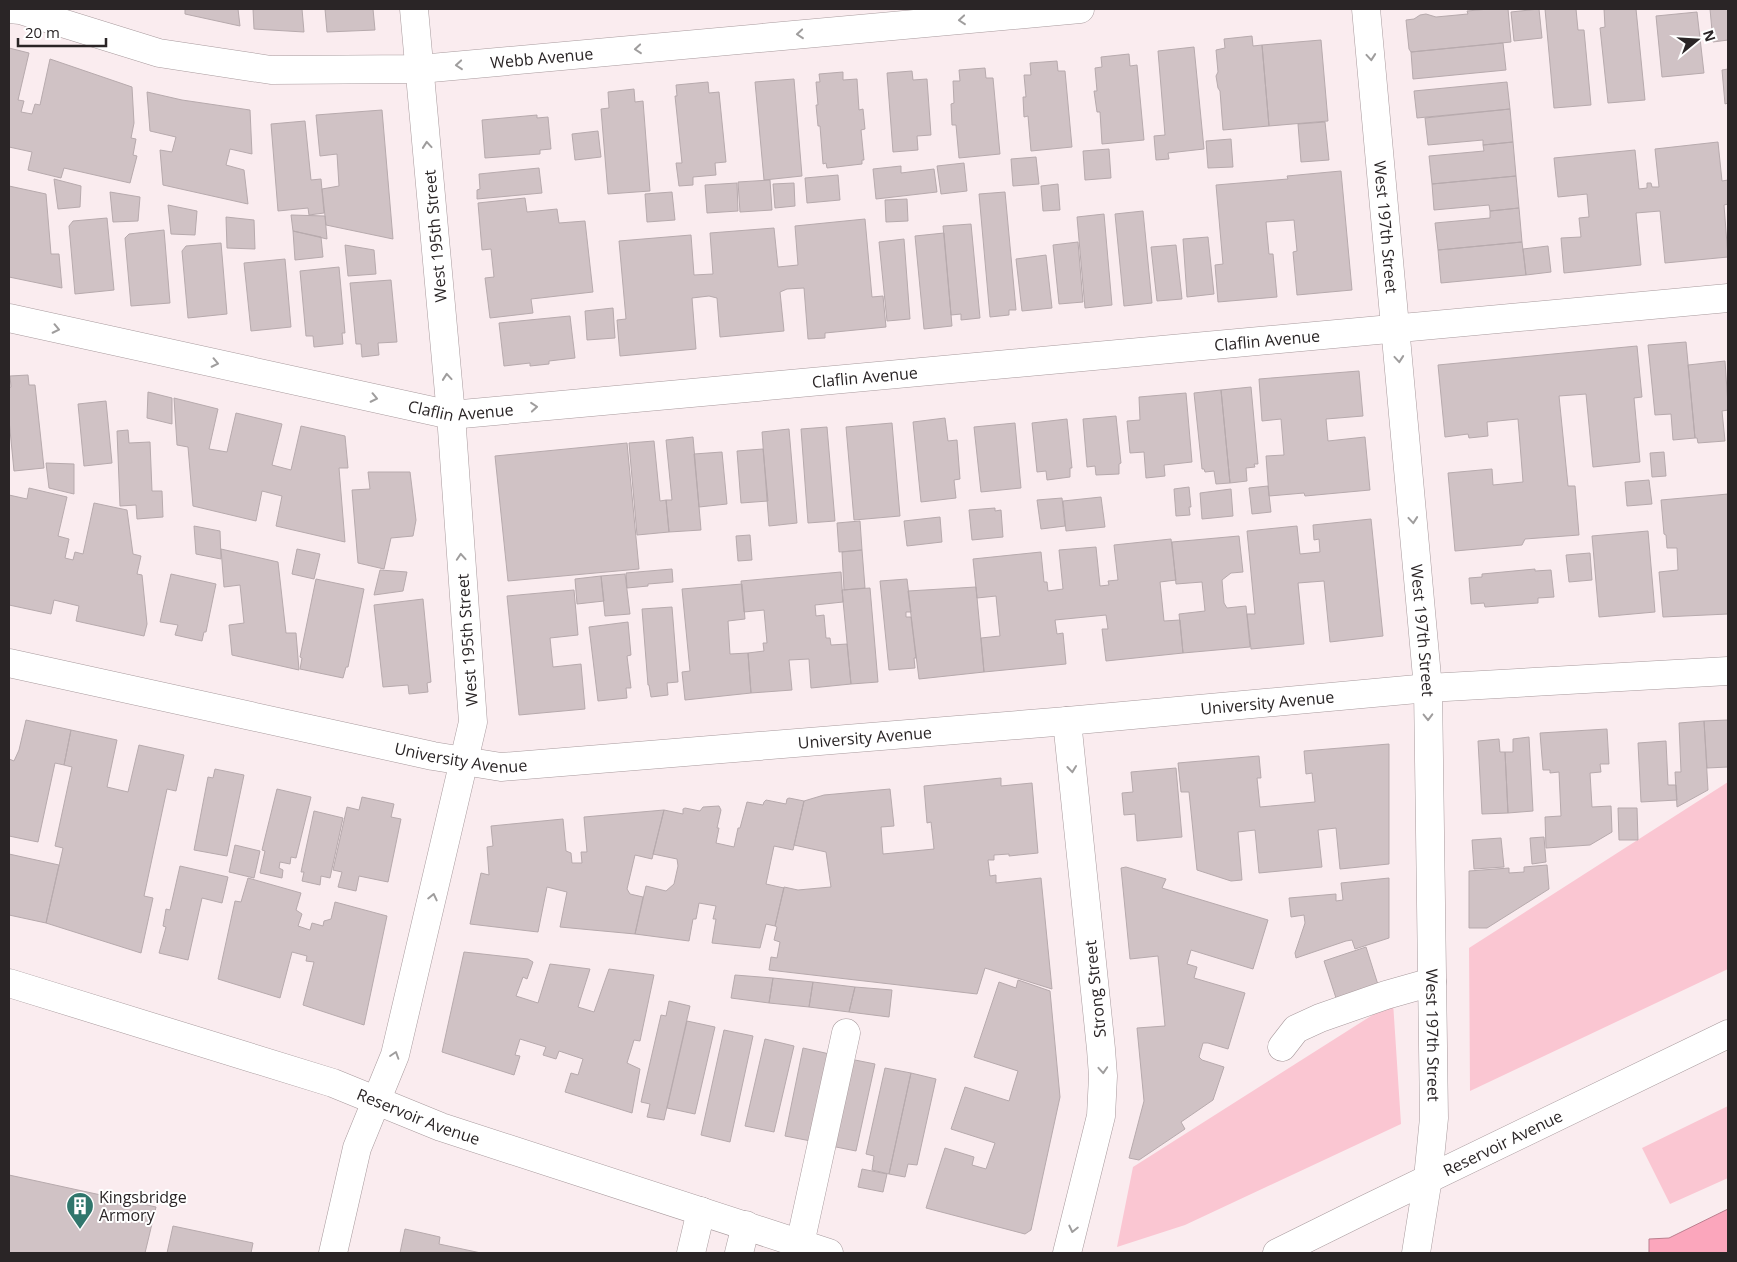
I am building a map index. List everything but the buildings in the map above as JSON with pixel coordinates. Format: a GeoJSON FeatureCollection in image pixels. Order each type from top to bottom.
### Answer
{"type":"FeatureCollection","features":[{"type":"Feature","properties":{"kind":"street","name":"Webb Avenue"},"geometry":{"type":"LineString","coordinates":[[9,9],[20,10],[159,53],[271,70],[420,69],[1080,9]]}},
{"type":"Feature","properties":{"kind":"street","name":"West 195th Street"},"geometry":{"type":"LineString","coordinates":[[333,1253],[357,1148],[395,1055],[474,722],[450,415],[414,9]]}},
{"type":"Feature","properties":{"kind":"street","name":"West 197th Street"},"geometry":{"type":"LineString","coordinates":[[1366,9],[1428,688],[1434,1118],[1428,1178],[1416,1253]]}},
{"type":"Feature","properties":{"kind":"street","name":"Claflin Avenue"},"geometry":{"type":"LineString","coordinates":[[9,318],[450,415],[1728,298]]}},
{"type":"Feature","properties":{"kind":"street","name":"University Avenue"},"geometry":{"type":"LineString","coordinates":[[9,663],[433,756],[501,767],[1067,721],[1428,688],[1728,671]]}},
{"type":"Feature","properties":{"kind":"street","name":"Strong Street"},"geometry":{"type":"LineString","coordinates":[[1067,721],[1101,1049],[1103,1098],[1102,1116],[1067,1253]]}},
{"type":"Feature","properties":{"kind":"street"},"geometry":{"type":"LineString","coordinates":[[1282,1047],[1296,1029],[1320,1018],[1386,995],[1432,982]]}},
{"type":"Feature","properties":{"kind":"street","name":"Reservoir Avenue"},"geometry":{"type":"LineString","coordinates":[[9,983],[333,1083],[441,1127],[829,1253]]}},
{"type":"Feature","properties":{"kind":"street"},"geometry":{"type":"LineString","coordinates":[[800,1244],[846,1033]]}},
{"type":"Feature","properties":{"kind":"street","name":"Reservoir Avenue"},"geometry":{"type":"LineString","coordinates":[[1277,1253],[1428,1178],[1728,1034]]}},
{"type":"Feature","properties":{"kind":"street"},"geometry":{"type":"LineString","coordinates":[[691,1253],[702,1211]]}},
{"type":"Feature","properties":{"kind":"street"},"geometry":{"type":"LineString","coordinates":[[739,1253],[746,1225]]}},
{"type":"Feature","properties":{"kind":"shaded area"},"geometry":{"type":"Polygon","coordinates":[[[1728,782],[1728,969],[1470,1091],[1469,948],[1728,782]]]}},
{"type":"Feature","properties":{"kind":"shaded area"},"geometry":{"type":"Polygon","coordinates":[[[1393,1002],[1401,1124],[1185,1225],[1117,1247],[1133,1167],[1393,1002]]]}},
{"type":"Feature","properties":{"kind":"shaded area"},"geometry":{"type":"Polygon","coordinates":[[[1728,1106],[1728,1178],[1670,1204],[1642,1148],[1728,1106]]]}},
{"type":"Feature","properties":{"kind":"shaded area"},"geometry":{"type":"Polygon","coordinates":[[[1728,1209],[1728,1253],[1649,1253],[1649,1239],[1669,1238],[1728,1209]]]}},
{"type":"Feature","properties":{"kind":"place","name":"Kingsbridge Armory"},"geometry":{"type":"Point","coordinates":[80,1230]}}]}
